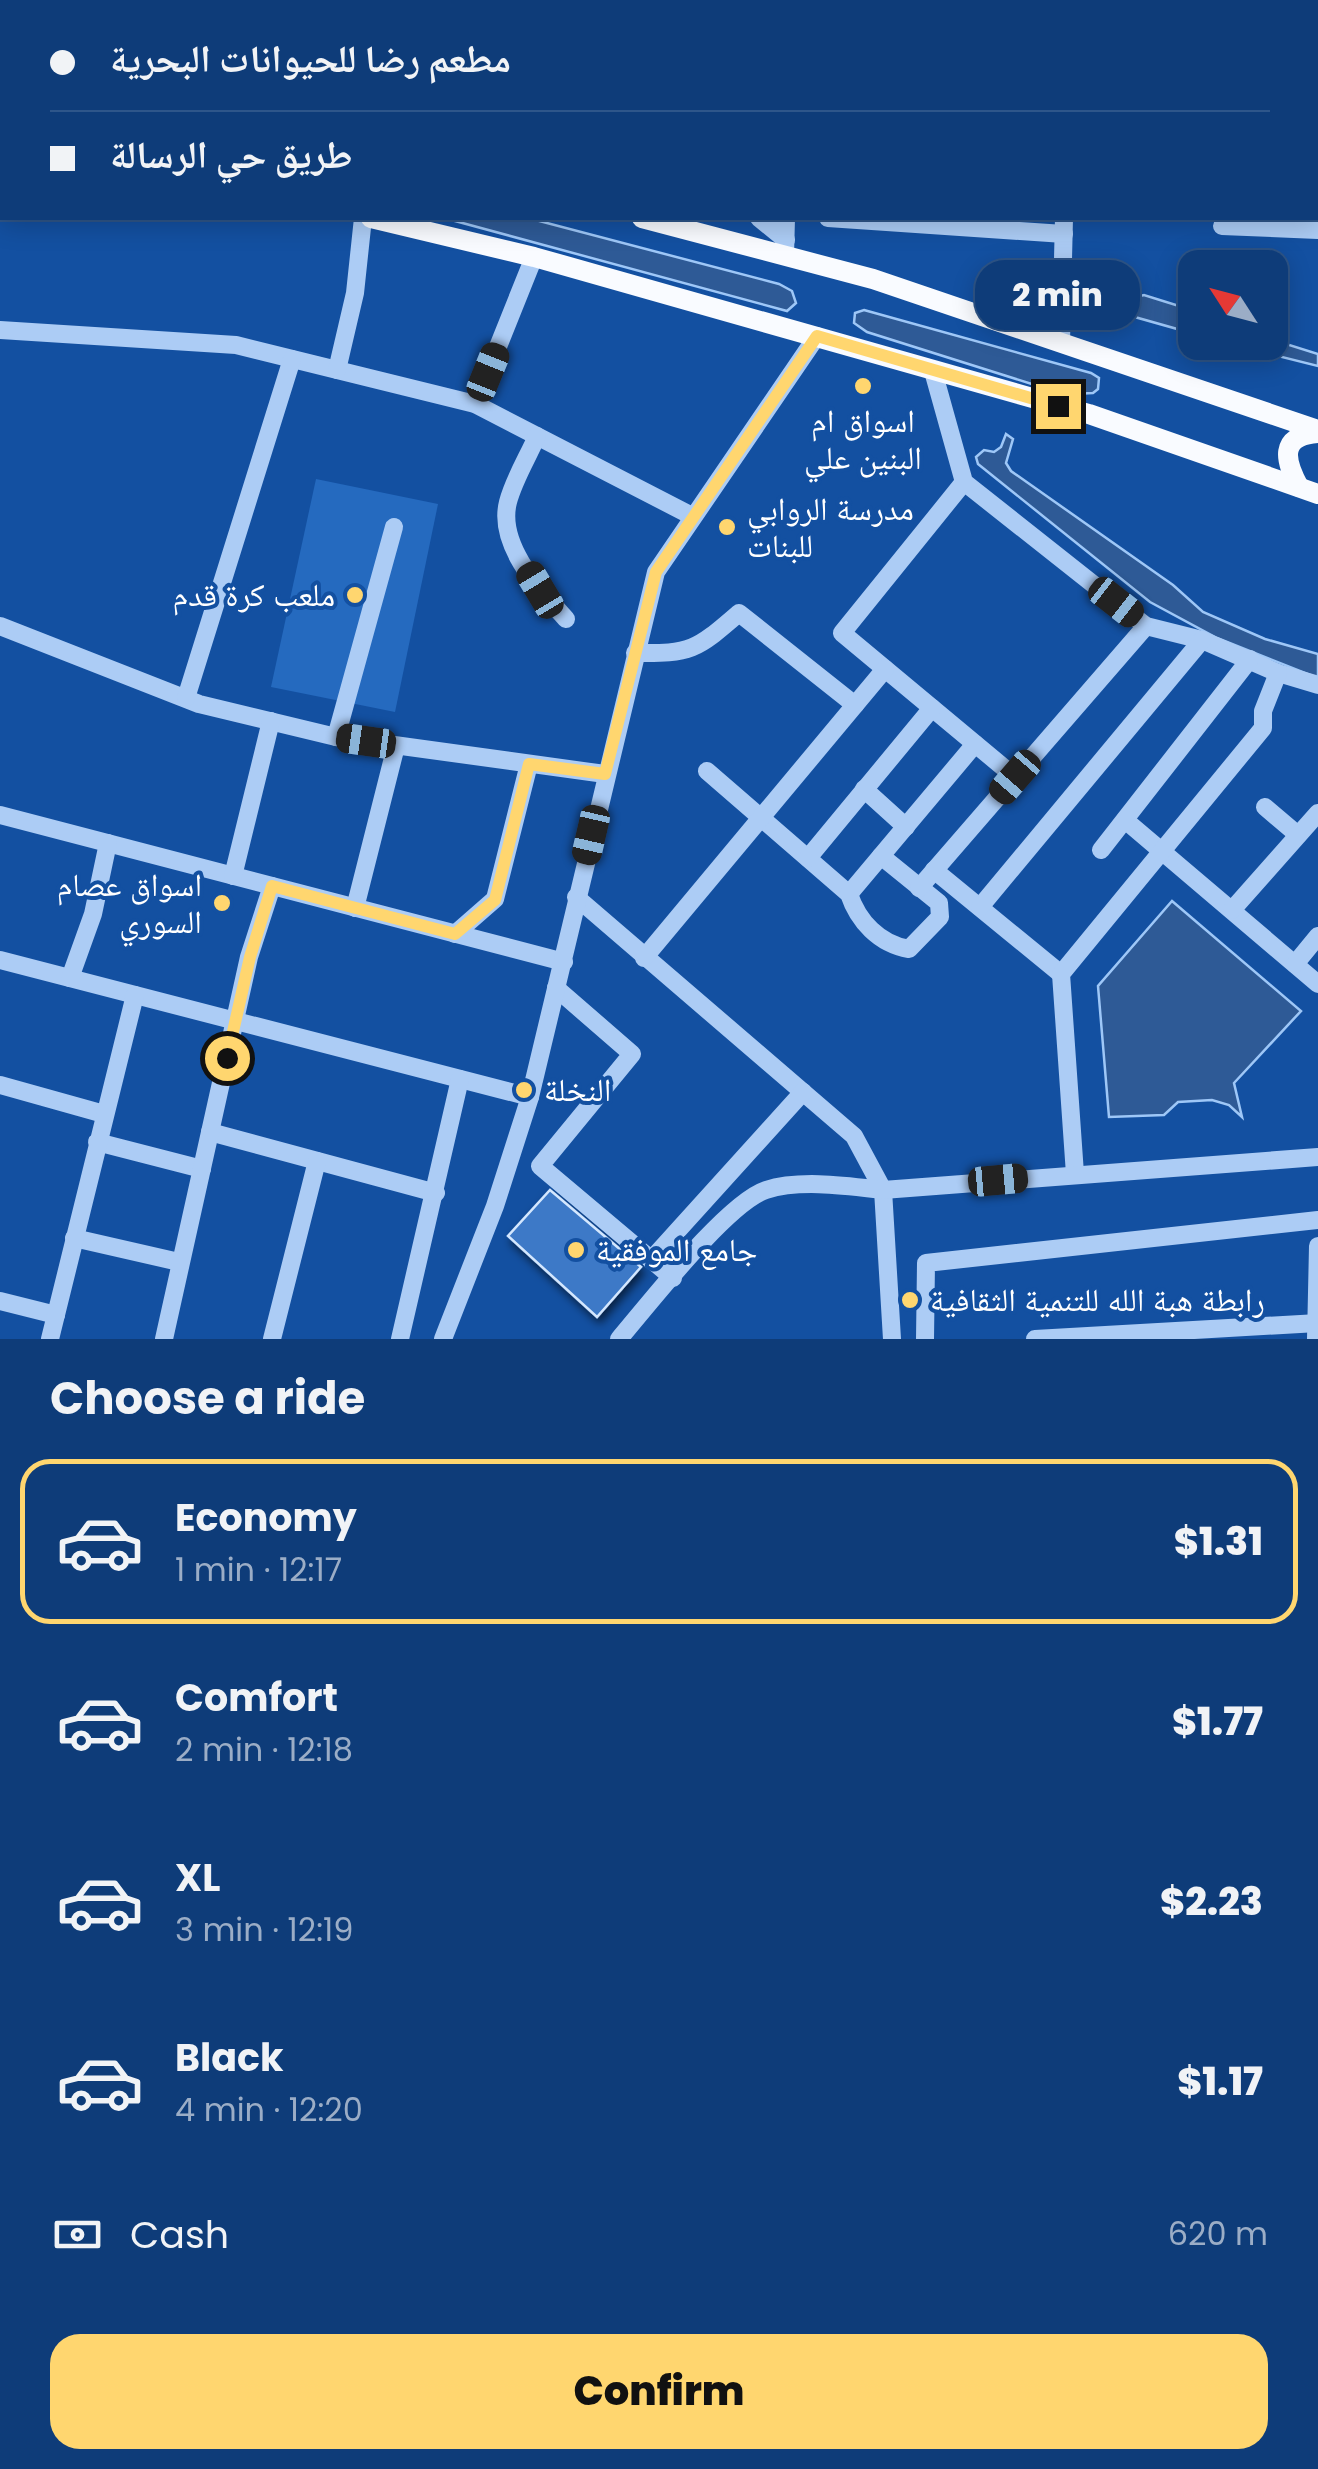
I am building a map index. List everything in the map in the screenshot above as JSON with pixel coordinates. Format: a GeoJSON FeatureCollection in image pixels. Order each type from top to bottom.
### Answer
{"type":"FeatureCollection","features":[{"type":"Feature","properties":{"kind":"main road"},"geometry":{"type":"LineString","coordinates":[[652,220],[786,248],[1318,432]]}},
{"type":"Feature","properties":{"kind":"main road"},"geometry":{"type":"LineString","coordinates":[[398,221],[428,224],[1088,414],[1309,490]]}},
{"type":"Feature","properties":{"kind":"main road"},"geometry":{"type":"LineString","coordinates":[[1251,469],[1270,457],[1280,440],[1276,422],[1268,414]]}},
{"type":"Feature","properties":{"kind":"main road"},"geometry":{"type":"LineString","coordinates":[[1309,490],[1287,465],[1291,445],[1297,438],[1318,432]]}},
{"type":"Feature","properties":{"kind":"street"},"geometry":{"type":"LineString","coordinates":[[337,370],[355,293],[363,220]]}},
{"type":"Feature","properties":{"kind":"street"},"geometry":{"type":"LineString","coordinates":[[760,220],[786,248]]}},
{"type":"Feature","properties":{"kind":"street"},"geometry":{"type":"LineString","coordinates":[[786,220],[786,248]]}},
{"type":"Feature","properties":{"kind":"street"},"geometry":{"type":"LineString","coordinates":[[887,220],[1064,226],[1061,342]]}},
{"type":"Feature","properties":{"kind":"street"},"geometry":{"type":"LineString","coordinates":[[1222,226],[1318,230]]}},
{"type":"Feature","properties":{"kind":"street"},"geometry":{"type":"LineString","coordinates":[[475,404],[534,257]]}},
{"type":"Feature","properties":{"kind":"street"},"geometry":{"type":"LineString","coordinates":[[0,330],[236,345],[475,404],[692,516]]}},
{"type":"Feature","properties":{"kind":"street"},"geometry":{"type":"LineString","coordinates":[[443,1339],[495,1206],[530,1097],[656,572],[817,336]]}},
{"type":"Feature","properties":{"kind":"street"},"geometry":{"type":"LineString","coordinates":[[186,698],[292,359]]}},
{"type":"Feature","properties":{"kind":"street"},"geometry":{"type":"LineString","coordinates":[[933,371],[964,482],[1146,626],[1202,640],[1278,673],[1318,685]]}},
{"type":"Feature","properties":{"kind":"street"},"geometry":{"type":"LineString","coordinates":[[537,436],[508,504],[508,528],[516,551],[540,590],[566,619]]}},
{"type":"Feature","properties":{"kind":"street"},"geometry":{"type":"LineString","coordinates":[[964,482],[842,633],[1015,777]]}},
{"type":"Feature","properties":{"kind":"street"},"geometry":{"type":"LineString","coordinates":[[336,736],[394,527]]}},
{"type":"Feature","properties":{"kind":"street"},"geometry":{"type":"LineString","coordinates":[[635,652],[677,654],[705,642],[738,613],[856,705]]}},
{"type":"Feature","properties":{"kind":"street"},"geometry":{"type":"LineString","coordinates":[[0,626],[186,698],[270,721],[396,746],[605,774]]}},
{"type":"Feature","properties":{"kind":"street"},"geometry":{"type":"LineString","coordinates":[[919,888],[1146,626]]}},
{"type":"Feature","properties":{"kind":"street"},"geometry":{"type":"LineString","coordinates":[[980,907],[1202,640]]}},
{"type":"Feature","properties":{"kind":"street"},"geometry":{"type":"LineString","coordinates":[[1100,850],[1250,659]]}},
{"type":"Feature","properties":{"kind":"street"},"geometry":{"type":"LineString","coordinates":[[644,958],[886,669]]}},
{"type":"Feature","properties":{"kind":"street"},"geometry":{"type":"LineString","coordinates":[[1075,1174],[1061,974],[1262,728],[1263,711],[1278,673]]}},
{"type":"Feature","properties":{"kind":"street"},"geometry":{"type":"LineString","coordinates":[[808,858],[932,708]]}},
{"type":"Feature","properties":{"kind":"street"},"geometry":{"type":"LineString","coordinates":[[234,876],[270,721]]}},
{"type":"Feature","properties":{"kind":"street"},"geometry":{"type":"LineString","coordinates":[[849,894],[975,744]]}},
{"type":"Feature","properties":{"kind":"street"},"geometry":{"type":"LineString","coordinates":[[355,908],[396,746]]}},
{"type":"Feature","properties":{"kind":"street"},"geometry":{"type":"LineString","coordinates":[[455,934],[495,900],[529,764]]}},
{"type":"Feature","properties":{"kind":"street"},"geometry":{"type":"LineString","coordinates":[[707,771],[849,894],[856,916],[892,946],[908,949],[940,917],[939,904],[881,856]]}},
{"type":"Feature","properties":{"kind":"street"},"geometry":{"type":"LineString","coordinates":[[864,789],[906,826]]}},
{"type":"Feature","properties":{"kind":"street"},"geometry":{"type":"LineString","coordinates":[[1265,807],[1298,836]]}},
{"type":"Feature","properties":{"kind":"street"},"geometry":{"type":"LineString","coordinates":[[1232,910],[1318,813]]}},
{"type":"Feature","properties":{"kind":"street"},"geometry":{"type":"LineString","coordinates":[[0,814],[564,962]]}},
{"type":"Feature","properties":{"kind":"street"},"geometry":{"type":"LineString","coordinates":[[1125,820],[1318,984]]}},
{"type":"Feature","properties":{"kind":"street"},"geometry":{"type":"LineString","coordinates":[[70,978],[93,914],[108,843]]}},
{"type":"Feature","properties":{"kind":"street"},"geometry":{"type":"LineString","coordinates":[[934,870],[1061,974]]}},
{"type":"Feature","properties":{"kind":"street"},"geometry":{"type":"LineString","coordinates":[[164,1339],[250,957],[272,886]]}},
{"type":"Feature","properties":{"kind":"street"},"geometry":{"type":"LineString","coordinates":[[576,897],[854,1136],[883,1190],[892,1339]]}},
{"type":"Feature","properties":{"kind":"street"},"geometry":{"type":"LineString","coordinates":[[1294,964],[1318,936]]}},
{"type":"Feature","properties":{"kind":"street"},"geometry":{"type":"LineString","coordinates":[[0,960],[530,1097]]}},
{"type":"Feature","properties":{"kind":"street"},"geometry":{"type":"LineString","coordinates":[[556,988],[632,1054],[540,1166],[673,1278]]}},
{"type":"Feature","properties":{"kind":"street"},"geometry":{"type":"LineString","coordinates":[[50,1339],[134,995]]}},
{"type":"Feature","properties":{"kind":"street"},"geometry":{"type":"LineString","coordinates":[[400,1339],[460,1079]]}},
{"type":"Feature","properties":{"kind":"street"},"geometry":{"type":"LineString","coordinates":[[2,1091],[104,1114]]}},
{"type":"Feature","properties":{"kind":"street"},"geometry":{"type":"LineString","coordinates":[[651,1260],[804,1092]]}},
{"type":"Feature","properties":{"kind":"street"},"geometry":{"type":"LineString","coordinates":[[210,1132],[436,1194]]}},
{"type":"Feature","properties":{"kind":"street"},"geometry":{"type":"LineString","coordinates":[[97,1142],[202,1169]]}},
{"type":"Feature","properties":{"kind":"street"},"geometry":{"type":"LineString","coordinates":[[619,1339],[729,1214],[765,1190],[828,1184],[883,1190],[1318,1157]]}},
{"type":"Feature","properties":{"kind":"street"},"geometry":{"type":"LineString","coordinates":[[272,1339],[316,1162]]}},
{"type":"Feature","properties":{"kind":"street"},"geometry":{"type":"LineString","coordinates":[[925,1339],[926,1263],[1318,1220]]}},
{"type":"Feature","properties":{"kind":"street"},"geometry":{"type":"LineString","coordinates":[[74,1238],[179,1262]]}},
{"type":"Feature","properties":{"kind":"street"},"geometry":{"type":"LineString","coordinates":[[1035,1339],[1259,1334],[1316,1328],[1318,1246]]}},
{"type":"Feature","properties":{"kind":"street"},"geometry":{"type":"LineString","coordinates":[[0,1300],[56,1314]]}},
{"type":"Feature","properties":{"kind":"shaded area"},"geometry":{"type":"Polygon","coordinates":[[[451,220],[536,220],[779,284],[792,291],[796,303],[787,311],[451,220]]]}},
{"type":"Feature","properties":{"kind":"shaded area"},"geometry":{"type":"Polygon","coordinates":[[[1100,293],[1128,299],[1144,295],[1178,306],[1178,329],[1124,314],[1120,318],[1092,309],[1100,293]]]}},
{"type":"Feature","properties":{"kind":"shaded area"},"geometry":{"type":"Polygon","coordinates":[[[864,310],[1091,373],[1099,378],[1098,389],[1073,394],[1035,385],[867,332],[854,323],[855,313],[864,310]]]}},
{"type":"Feature","properties":{"kind":"shaded area"},"geometry":{"type":"Polygon","coordinates":[[[1288,345],[1318,354],[1318,366],[1288,358],[1288,345]]]}},
{"type":"Feature","properties":{"kind":"shaded area"},"geometry":{"type":"Polygon","coordinates":[[[1006,434],[1013,439],[1006,463],[1011,471],[1173,585],[1203,612],[1265,639],[1318,654],[1318,678],[1217,638],[1150,602],[978,464],[976,457],[984,450],[994,452],[1001,447],[1006,434]]]}},
{"type":"Feature","properties":{"kind":"shaded area","name":"ملعب كرة قدم"},"geometry":{"type":"Polygon","coordinates":[[[316,479],[438,504],[395,712],[271,687],[316,479]]]}},
{"type":"Feature","properties":{"kind":"shaded area"},"geometry":{"type":"Polygon","coordinates":[[[1172,901],[1301,1011],[1234,1083],[1242,1117],[1229,1105],[1212,1100],[1178,1102],[1164,1115],[1109,1117],[1098,986],[1172,901]]]}},
{"type":"Feature","properties":{"kind":"building","name":"جامع الموفقية"},"geometry":{"type":"Polygon","coordinates":[[[550,1190],[641,1267],[597,1317],[508,1236],[550,1190]]]}},
{"type":"Feature","properties":{"kind":"place","name":"اسواق ام البنين علي"},"geometry":{"type":"Point","coordinates":[863,386]}},
{"type":"Feature","properties":{"kind":"place","name":"مدرسة الروابي للبنات"},"geometry":{"type":"Point","coordinates":[727,527]}},
{"type":"Feature","properties":{"kind":"place","name":"ملعب كرة قدم"},"geometry":{"type":"Point","coordinates":[355,595]}},
{"type":"Feature","properties":{"kind":"place","name":"اسواق عصام السوري"},"geometry":{"type":"Point","coordinates":[222,903]}},
{"type":"Feature","properties":{"kind":"place","name":"النخلة"},"geometry":{"type":"Point","coordinates":[524,1090]}},
{"type":"Feature","properties":{"kind":"place","name":"جامع الموفقية"},"geometry":{"type":"Point","coordinates":[576,1250]}},
{"type":"Feature","properties":{"kind":"place","name":"رابطة هبة الله للتنمية الثقافية"},"geometry":{"type":"Point","coordinates":[910,1300]}},
{"type":"Feature","properties":{"kind":"route"},"geometry":{"type":"LineString","coordinates":[[227,1058],[250,957],[272,886],[455,934],[495,900],[529,764],[605,774],[656,572],[817,336],[1058,406]]}}]}
